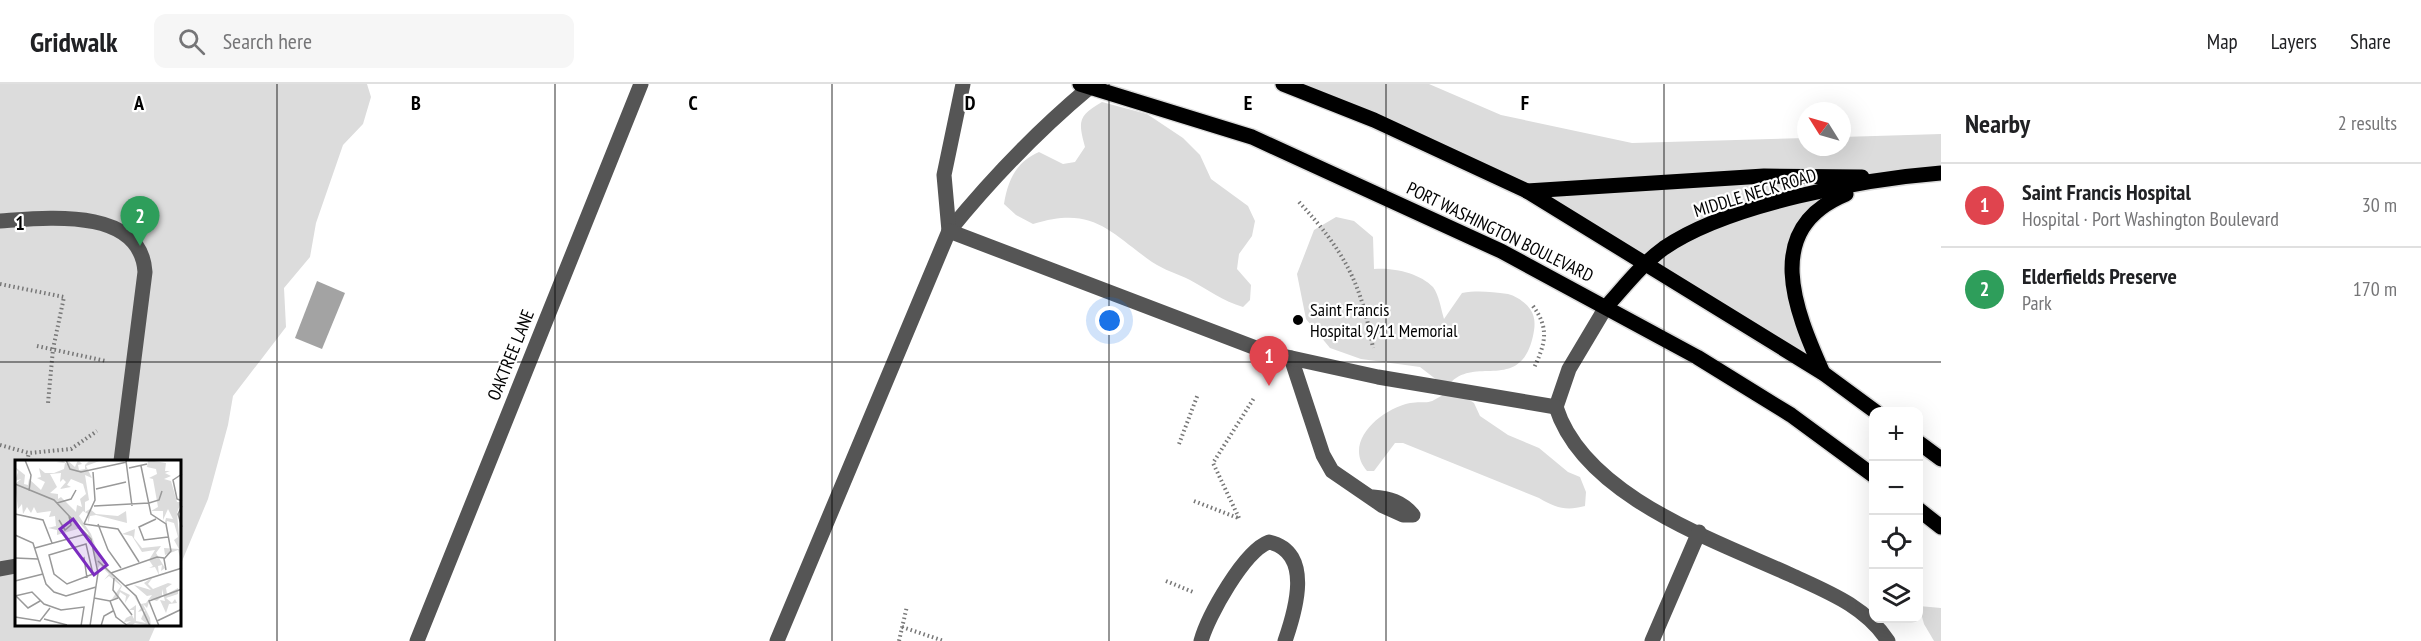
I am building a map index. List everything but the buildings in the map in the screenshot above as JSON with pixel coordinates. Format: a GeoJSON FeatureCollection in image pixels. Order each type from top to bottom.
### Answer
{"type":"FeatureCollection","features":[{"type":"Feature","properties":{"kind":"main road"},"geometry":{"type":"LineString","coordinates":[[1283,84],[1374,120],[1527,191],[1823,373],[1870,407]]}},
{"type":"Feature","properties":{"kind":"main road","name":"PORT WASHINGTON BOULEVARD"},"geometry":{"type":"LineString","coordinates":[[1085,86],[1252,137],[1501,251],[1697,357],[1791,415],[1869,472]]}},
{"type":"Feature","properties":{"kind":"main road","name":"MIDDLE NECK ROAD"},"geometry":{"type":"LineString","coordinates":[[1606,307],[1645,263],[1689,234],[1773,204],[1886,177],[1941,173]]}},
{"type":"Feature","properties":{"kind":"main road"},"geometry":{"type":"LineString","coordinates":[[1527,191],[1764,176],[1886,177]]}},
{"type":"Feature","properties":{"kind":"main road"},"geometry":{"type":"LineString","coordinates":[[1823,373],[1797,305],[1790,266],[1792,248],[1799,232],[1822,206],[1886,177]]}},
{"type":"Feature","properties":{"kind":"main road"},"geometry":{"type":"LineString","coordinates":[[1923,446],[1941,459]]}},
{"type":"Feature","properties":{"kind":"main road"},"geometry":{"type":"LineString","coordinates":[[1923,513],[1941,527]]}},
{"type":"Feature","properties":{"kind":"street","name":"OAKTREE LANE"},"geometry":{"type":"LineString","coordinates":[[417,641],[641,84]]}},
{"type":"Feature","properties":{"kind":"street"},"geometry":{"type":"LineString","coordinates":[[949,231],[944,175],[963,84]]}},
{"type":"Feature","properties":{"kind":"street"},"geometry":{"type":"LineString","coordinates":[[777,641],[949,231],[993,177],[1085,86]]}},
{"type":"Feature","properties":{"kind":"street"},"geometry":{"type":"LineString","coordinates":[[0,221],[66,217],[89,220],[109,226],[136,245],[144,262],[145,272],[122,460]]}},
{"type":"Feature","properties":{"kind":"street"},"geometry":{"type":"LineString","coordinates":[[949,231],[1269,353],[1378,377],[1556,407]]}},
{"type":"Feature","properties":{"kind":"street"},"geometry":{"type":"LineString","coordinates":[[1606,307],[1569,369],[1556,407],[1568,434],[1608,480],[1628,496],[1699,532],[1834,594],[1860,610],[1888,641]]}},
{"type":"Feature","properties":{"kind":"street"},"geometry":{"type":"LineString","coordinates":[[1291,358],[1327,464],[1338,478],[1373,497]]}},
{"type":"Feature","properties":{"kind":"street"},"geometry":{"type":"LineString","coordinates":[[1653,641],[1699,532]]}},
{"type":"Feature","properties":{"kind":"street"},"geometry":{"type":"LineString","coordinates":[[1201,641],[1206,624],[1244,564],[1254,552],[1269,542],[1279,545],[1289,553],[1297,568],[1296,604],[1285,641]]}},
{"type":"Feature","properties":{"kind":"street"},"geometry":{"type":"LineString","coordinates":[[0,569],[15,566]]}},
{"type":"Feature","properties":{"kind":"path"},"geometry":{"type":"LineString","coordinates":[[1299,202],[1325,231],[1355,278],[1365,304],[1374,351]]}},
{"type":"Feature","properties":{"kind":"path"},"geometry":{"type":"LineString","coordinates":[[0,284],[64,297],[53,349],[48,403]]}},
{"type":"Feature","properties":{"kind":"path"},"geometry":{"type":"LineString","coordinates":[[1533,306],[1545,326],[1546,336],[1534,368]]}},
{"type":"Feature","properties":{"kind":"path"},"geometry":{"type":"LineString","coordinates":[[37,346],[133,367]]}},
{"type":"Feature","properties":{"kind":"path"},"geometry":{"type":"LineString","coordinates":[[1179,444],[1198,394]]}},
{"type":"Feature","properties":{"kind":"path"},"geometry":{"type":"LineString","coordinates":[[1194,501],[1239,518],[1213,463],[1254,398]]}},
{"type":"Feature","properties":{"kind":"path"},"geometry":{"type":"LineString","coordinates":[[0,445],[29,453],[71,449],[103,429],[125,427]]}},
{"type":"Feature","properties":{"kind":"path"},"geometry":{"type":"LineString","coordinates":[[27,460],[29,453]]}},
{"type":"Feature","properties":{"kind":"path"},"geometry":{"type":"LineString","coordinates":[[1166,581],[1194,592]]}},
{"type":"Feature","properties":{"kind":"path"},"geometry":{"type":"LineString","coordinates":[[899,641],[907,606]]}},
{"type":"Feature","properties":{"kind":"path"},"geometry":{"type":"LineString","coordinates":[[902,627],[944,641]]}},
{"type":"Feature","properties":{"kind":"shaded area"},"geometry":{"type":"Polygon","coordinates":[[[0,84],[367,84],[371,97],[363,124],[343,145],[316,223],[310,257],[284,288],[286,327],[233,396],[228,425],[208,499],[182,561],[182,460],[15,460],[15,626],[156,626],[149,641],[0,641],[0,84]]]}},
{"type":"Feature","properties":{"kind":"shaded area"},"geometry":{"type":"Polygon","coordinates":[[[1283,84],[1429,84],[1501,115],[1632,143],[1797,138],[1797,156],[1851,156],[1851,137],[1941,134],[1941,173],[1886,177],[1822,206],[1790,266],[1823,373],[1527,191],[1283,84]]]}},
{"type":"Feature","properties":{"kind":"shaded area"},"geometry":{"type":"Polygon","coordinates":[[[1102,102],[1147,114],[1183,138],[1200,155],[1211,179],[1248,206],[1255,221],[1252,236],[1239,254],[1237,269],[1251,285],[1250,300],[1243,307],[1157,265],[1098,224],[1071,218],[1053,219],[1033,224],[1016,215],[1004,204],[1014,173],[1031,156],[1039,152],[1063,164],[1075,162],[1085,147],[1081,131],[1082,120],[1088,111],[1102,102]]]}},
{"type":"Feature","properties":{"kind":"shaded area"},"geometry":{"type":"Polygon","coordinates":[[[1336,217],[1354,221],[1373,237],[1374,269],[1405,272],[1421,278],[1433,287],[1444,319],[1462,293],[1468,292],[1508,294],[1528,306],[1534,319],[1534,333],[1527,354],[1518,364],[1507,369],[1470,373],[1458,377],[1448,386],[1474,403],[1480,416],[1508,435],[1539,448],[1568,472],[1580,477],[1586,492],[1585,506],[1567,508],[1556,506],[1403,443],[1395,443],[1374,471],[1367,471],[1360,460],[1359,449],[1368,428],[1399,406],[1430,402],[1444,394],[1442,384],[1420,367],[1361,359],[1330,348],[1306,319],[1297,274],[1314,230],[1336,217]]]}},
{"type":"Feature","properties":{"kind":"shaded area"},"geometry":{"type":"Polygon","coordinates":[[[317,281],[345,293],[322,349],[295,338],[317,281]]]}},
{"type":"Feature","properties":{"kind":"shaded area"},"geometry":{"type":"Polygon","coordinates":[[[1923,606],[1941,608],[1941,641],[1934,641],[1924,624],[1923,606]]]}},
{"type":"Feature","properties":{"kind":"place","name":"Elderfields Preserve"},"geometry":{"type":"Point","coordinates":[140,246]}},
{"type":"Feature","properties":{"kind":"place","name":"Saint Francis Hospital 9/11 Memorial"},"geometry":{"type":"Point","coordinates":[1298,320]}},
{"type":"Feature","properties":{"kind":"place","name":"Saint Francis Hospital"},"geometry":{"type":"Point","coordinates":[1269,386]}}]}
